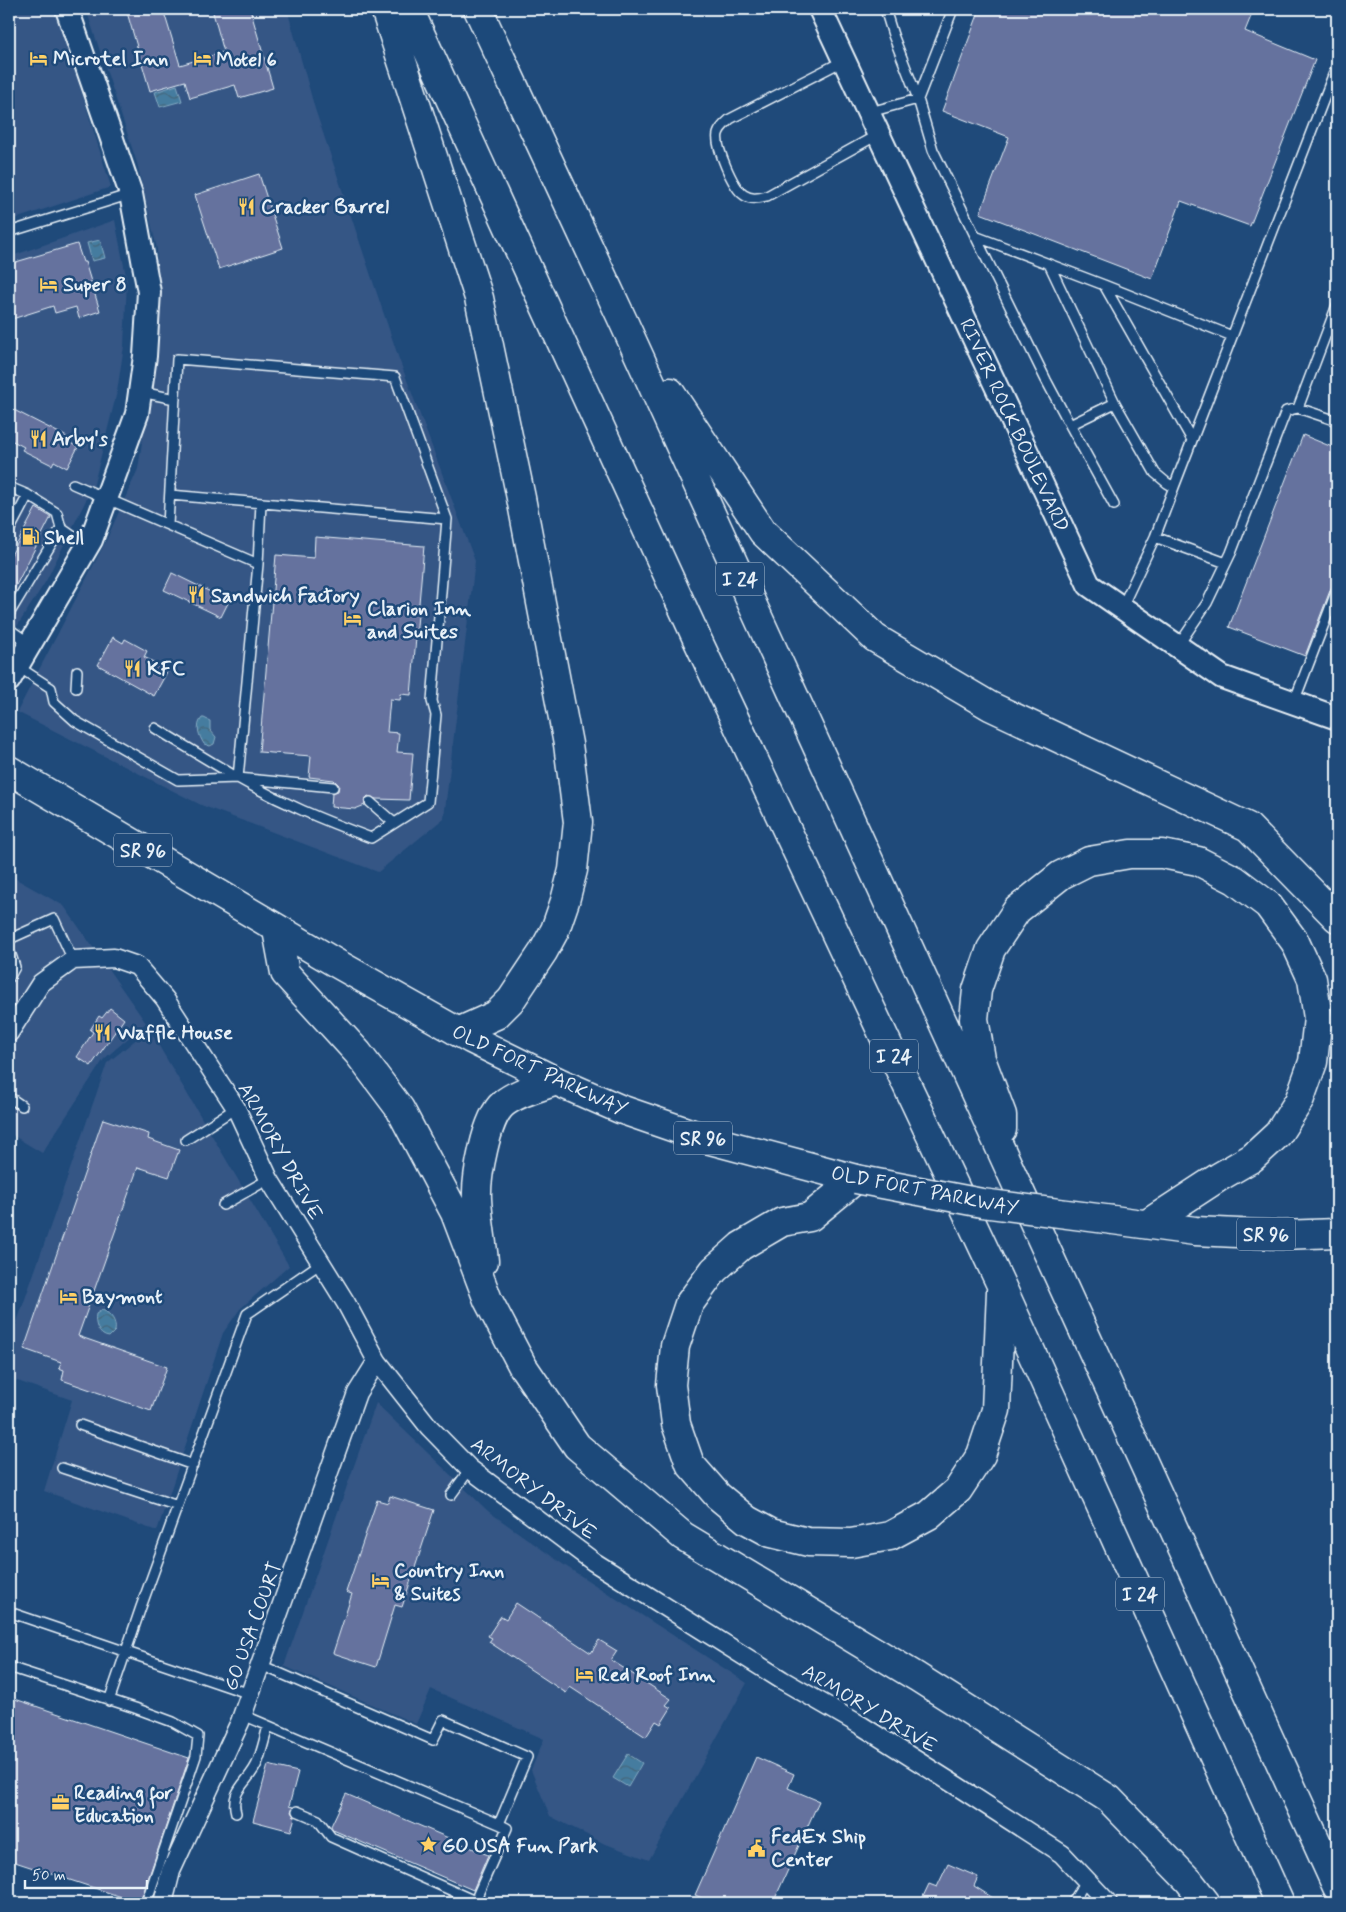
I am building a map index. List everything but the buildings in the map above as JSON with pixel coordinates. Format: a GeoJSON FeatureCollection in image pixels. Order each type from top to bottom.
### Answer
{"type":"FeatureCollection","features":[{"type":"Feature","properties":{"kind":"main road"},"geometry":{"type":"LineString","coordinates":[[385,9],[479,298],[522,498],[568,744],[578,822],[573,870],[565,902],[555,930],[543,952],[511,1000],[496,1015],[458,1032]]}},
{"type":"Feature","properties":{"kind":"main road","name":"I 24"},"geometry":{"type":"LineString","coordinates":[[409,9],[698,641],[1001,1285],[1280,1903]]}},
{"type":"Feature","properties":{"kind":"main road","name":"I 24"},"geometry":{"type":"LineString","coordinates":[[478,9],[624,323],[1337,1887]]}},
{"type":"Feature","properties":{"kind":"main road"},"geometry":{"type":"LineString","coordinates":[[624,323],[763,532],[875,638],[990,706],[1248,827],[1337,918]]}},
{"type":"Feature","properties":{"kind":"main road","name":"OLD FORT PARKWAY"},"geometry":{"type":"LineString","coordinates":[[9,770],[277,930],[458,1032],[556,1081],[620,1108],[710,1140],[856,1179],[982,1203],[1195,1231],[1281,1235],[1337,1233]]}},
{"type":"Feature","properties":{"kind":"main road"},"geometry":{"type":"LineString","coordinates":[[1000,1150],[1002,1115],[981,1059],[974,1020],[977,990],[991,949],[1017,910],[1061,875],[1089,861],[1130,854],[1162,854],[1198,860],[1235,880],[1268,905],[1295,942],[1312,980],[1314,989],[1318,1018],[1313,1062],[1299,1101],[1278,1134],[1252,1158],[1147,1224]]}},
{"type":"Feature","properties":{"kind":"main road"},"geometry":{"type":"LineString","coordinates":[[277,930],[285,973],[358,1053],[400,1109],[455,1213],[488,1300],[522,1365],[577,1446],[683,1536],[917,1677],[1109,1799],[1189,1881],[1206,1903]]}},
{"type":"Feature","properties":{"kind":"main road"},"geometry":{"type":"LineString","coordinates":[[522,1365],[485,1266],[477,1198],[484,1148],[491,1120],[502,1105],[519,1094],[556,1081]]}},
{"type":"Feature","properties":{"kind":"main road"},"geometry":{"type":"LineString","coordinates":[[856,1179],[810,1217],[782,1222],[741,1246],[714,1270],[689,1304],[675,1346],[671,1385],[676,1424],[690,1464],[718,1496],[747,1520],[771,1533],[808,1542],[851,1543],[890,1536],[929,1515],[958,1490],[981,1455],[996,1410],[1001,1285]]}},
{"type":"Feature","properties":{"kind":"street"},"geometry":{"type":"LineString","coordinates":[[13,673],[88,546],[137,414],[149,292],[131,194],[67,9]]}},
{"type":"Feature","properties":{"kind":"street","name":"RIVER ROCK BOULEVARD"},"geometry":{"type":"LineString","coordinates":[[820,9],[1089,585],[1222,677],[1337,718]]}},
{"type":"Feature","properties":{"kind":"street","name":"ARMORY DRIVE"},"geometry":{"type":"LineString","coordinates":[[73,960],[114,958],[137,966],[165,1000],[236,1108],[268,1179],[346,1303],[377,1361],[429,1427],[470,1469],[594,1562],[782,1680],[862,1726],[1062,1854],[1108,1903]]}},
{"type":"Feature","properties":{"kind":"street"},"geometry":{"type":"LineString","coordinates":[[9,1033],[41,983],[73,960]]}},
{"type":"Feature","properties":{"kind":"street","name":"GO USA COURT"},"geometry":{"type":"LineString","coordinates":[[163,1903],[171,1871],[243,1716],[357,1393],[377,1361]]}},
{"type":"Feature","properties":{"kind":"lane"},"geometry":{"type":"LineString","coordinates":[[886,9],[893,36],[918,99],[933,150],[1046,380],[1114,505]]}},
{"type":"Feature","properties":{"kind":"lane"},"geometry":{"type":"LineString","coordinates":[[918,99],[953,9]]}},
{"type":"Feature","properties":{"kind":"lane"},"geometry":{"type":"LineString","coordinates":[[844,61],[730,119],[720,128],[717,136],[718,147],[736,187],[744,196],[756,199],[766,196],[879,134]]}},
{"type":"Feature","properties":{"kind":"lane"},"geometry":{"type":"LineString","coordinates":[[1122,607],[1155,536],[1337,65]]}},
{"type":"Feature","properties":{"kind":"lane"},"geometry":{"type":"LineString","coordinates":[[868,112],[918,99]]}},
{"type":"Feature","properties":{"kind":"lane"},"geometry":{"type":"LineString","coordinates":[[9,232],[131,194]]}},
{"type":"Feature","properties":{"kind":"lane"},"geometry":{"type":"LineString","coordinates":[[975,236],[1232,336]]}},
{"type":"Feature","properties":{"kind":"lane"},"geometry":{"type":"LineString","coordinates":[[1049,264],[1115,403],[1155,473],[1174,487]]}},
{"type":"Feature","properties":{"kind":"lane"},"geometry":{"type":"LineString","coordinates":[[1104,285],[1192,440]]}},
{"type":"Feature","properties":{"kind":"lane"},"geometry":{"type":"LineString","coordinates":[[1298,408],[1337,306]]}},
{"type":"Feature","properties":{"kind":"lane"},"geometry":{"type":"LineString","coordinates":[[155,728],[273,798],[325,821],[371,838],[428,802],[436,715],[432,701],[447,519],[396,377],[177,359],[168,525]]}},
{"type":"Feature","properties":{"kind":"lane"},"geometry":{"type":"LineString","coordinates":[[140,392],[175,399]]}},
{"type":"Feature","properties":{"kind":"lane"},"geometry":{"type":"LineString","coordinates":[[1070,425],[1115,403]]}},
{"type":"Feature","properties":{"kind":"lane"},"geometry":{"type":"LineString","coordinates":[[1178,646],[1207,603],[1226,564],[1286,411],[1298,408],[1337,421]]}},
{"type":"Feature","properties":{"kind":"lane"},"geometry":{"type":"LineString","coordinates":[[73,484],[258,564]]}},
{"type":"Feature","properties":{"kind":"lane"},"geometry":{"type":"LineString","coordinates":[[9,487],[28,495],[57,513],[61,528],[88,546]]}},
{"type":"Feature","properties":{"kind":"lane"},"geometry":{"type":"LineString","coordinates":[[9,531],[28,495]]}},
{"type":"Feature","properties":{"kind":"lane"},"geometry":{"type":"LineString","coordinates":[[170,495],[447,519]]}},
{"type":"Feature","properties":{"kind":"lane"},"geometry":{"type":"LineString","coordinates":[[238,778],[258,564],[261,503]]}},
{"type":"Feature","properties":{"kind":"lane"},"geometry":{"type":"LineString","coordinates":[[9,614],[61,528]]}},
{"type":"Feature","properties":{"kind":"lane"},"geometry":{"type":"LineString","coordinates":[[1155,536],[1226,564]]}},
{"type":"Feature","properties":{"kind":"lane"},"geometry":{"type":"LineString","coordinates":[[1294,703],[1337,590]]}},
{"type":"Feature","properties":{"kind":"lane"},"geometry":{"type":"LineString","coordinates":[[9,629],[30,643]]}},
{"type":"Feature","properties":{"kind":"lane"},"geometry":{"type":"LineString","coordinates":[[76,688],[77,671]]}},
{"type":"Feature","properties":{"kind":"lane"},"geometry":{"type":"LineString","coordinates":[[13,673],[51,688],[54,702],[75,722],[178,780],[238,778],[333,787]]}},
{"type":"Feature","properties":{"kind":"lane"},"geometry":{"type":"LineString","coordinates":[[370,802],[394,823]]}},
{"type":"Feature","properties":{"kind":"lane"},"geometry":{"type":"LineString","coordinates":[[9,934],[14,937],[54,919],[73,960]]}},
{"type":"Feature","properties":{"kind":"lane"},"geometry":{"type":"LineString","coordinates":[[9,953],[15,967],[9,978]]}},
{"type":"Feature","properties":{"kind":"lane"},"geometry":{"type":"LineString","coordinates":[[9,1097],[22,1106]]}},
{"type":"Feature","properties":{"kind":"lane"},"geometry":{"type":"LineString","coordinates":[[186,1140],[236,1108]]}},
{"type":"Feature","properties":{"kind":"lane"},"geometry":{"type":"LineString","coordinates":[[223,1205],[268,1179]]}},
{"type":"Feature","properties":{"kind":"lane"},"geometry":{"type":"LineString","coordinates":[[109,1701],[248,1314],[321,1263]]}},
{"type":"Feature","properties":{"kind":"lane"},"geometry":{"type":"LineString","coordinates":[[80,1425],[193,1464]]}},
{"type":"Feature","properties":{"kind":"lane"},"geometry":{"type":"LineString","coordinates":[[62,1468],[178,1506]]}},
{"type":"Feature","properties":{"kind":"lane"},"geometry":{"type":"LineString","coordinates":[[451,1495],[470,1469]]}},
{"type":"Feature","properties":{"kind":"lane"},"geometry":{"type":"LineString","coordinates":[[9,1612],[250,1694]]}},
{"type":"Feature","properties":{"kind":"lane"},"geometry":{"type":"LineString","coordinates":[[261,1665],[433,1740],[443,1720],[527,1757],[499,1824]]}},
{"type":"Feature","properties":{"kind":"lane"},"geometry":{"type":"LineString","coordinates":[[9,1667],[135,1708],[173,1722],[198,1736],[196,1756],[146,1903]]}},
{"type":"Feature","properties":{"kind":"lane"},"geometry":{"type":"LineString","coordinates":[[243,1716],[507,1828],[475,1901],[331,1837],[318,1820],[297,1812]]}},
{"type":"Feature","properties":{"kind":"lane"},"geometry":{"type":"LineString","coordinates":[[236,1813],[234,1800],[239,1788],[248,1779],[258,1762],[268,1726]]}},
{"type":"Feature","properties":{"kind":"lane"},"geometry":{"type":"LineString","coordinates":[[1072,1903],[1087,1880]]}},
{"type":"Feature","properties":{"kind":"shaded area"},"geometry":{"type":"Polygon","coordinates":[[[9,9],[53,9],[111,187],[9,221],[9,9]]]}},
{"type":"Feature","properties":{"kind":"shaded area"},"geometry":{"type":"Polygon","coordinates":[[[86,9],[287,9],[315,109],[399,359],[475,561],[444,818],[378,872],[201,805],[17,712],[105,543],[138,469],[157,343],[157,249],[137,163],[86,9]]]}},
{"type":"Feature","properties":{"kind":"shaded area"},"geometry":{"type":"Polygon","coordinates":[[[115,220],[127,281],[124,346],[117,392],[94,484],[46,581],[9,639],[9,257],[115,220]]]}},
{"type":"Feature","properties":{"kind":"shaded area"},"geometry":{"type":"Polygon","coordinates":[[[9,875],[64,906],[146,1023],[104,1059],[42,1153],[9,1133],[9,875]]]}},
{"type":"Feature","properties":{"kind":"shaded area"},"geometry":{"type":"Polygon","coordinates":[[[149,1029],[289,1266],[240,1309],[223,1333],[157,1531],[44,1491],[72,1400],[9,1378],[9,1345],[107,1063],[149,1029]]]}},
{"type":"Feature","properties":{"kind":"shaded area"},"geometry":{"type":"Polygon","coordinates":[[[376,1403],[488,1511],[564,1565],[747,1683],[649,1860],[603,1843],[550,1816],[531,1770],[544,1739],[431,1689],[416,1724],[284,1666],[376,1403]]]}},
{"type":"Feature","properties":{"kind":"green space"},"geometry":{"type":"Polygon","coordinates":[[[374,1898],[399,1898],[416,1903],[376,1903],[374,1898]]]}},
{"type":"Feature","properties":{"kind":"water"},"geometry":{"type":"Polygon","coordinates":[[[177,85],[182,101],[160,107],[155,92],[177,85]]]}},
{"type":"Feature","properties":{"kind":"water"},"geometry":{"type":"Polygon","coordinates":[[[100,240],[105,258],[92,261],[87,243],[100,240]]]}},
{"type":"Feature","properties":{"kind":"water"},"geometry":{"type":"Polygon","coordinates":[[[202,718],[210,721],[210,730],[216,737],[214,744],[210,746],[204,744],[199,734],[198,728],[202,718]]]}},
{"type":"Feature","properties":{"kind":"water"},"geometry":{"type":"Polygon","coordinates":[[[102,1310],[111,1316],[115,1324],[115,1331],[109,1337],[102,1334],[96,1325],[96,1314],[102,1310]]]}},
{"type":"Feature","properties":{"kind":"water"},"geometry":{"type":"Polygon","coordinates":[[[628,1754],[642,1763],[628,1787],[613,1778],[628,1754]]]}},
{"type":"Feature","properties":{"kind":"place","name":"Microtel Inn"},"geometry":{"type":"Point","coordinates":[39,58]}},
{"type":"Feature","properties":{"kind":"place","name":"Motel 6"},"geometry":{"type":"Point","coordinates":[202,59]}},
{"type":"Feature","properties":{"kind":"place","name":"Cracker Barrel"},"geometry":{"type":"Point","coordinates":[247,206]}},
{"type":"Feature","properties":{"kind":"place","name":"Super 8"},"geometry":{"type":"Point","coordinates":[49,284]}},
{"type":"Feature","properties":{"kind":"place","name":"Arby's"},"geometry":{"type":"Point","coordinates":[38,438]}},
{"type":"Feature","properties":{"kind":"place","name":"Shell"},"geometry":{"type":"Point","coordinates":[30,537]}},
{"type":"Feature","properties":{"kind":"place","name":"Sandwich Factory"},"geometry":{"type":"Point","coordinates":[197,595]}},
{"type":"Feature","properties":{"kind":"place","name":"Clarion Inn and Suites"},"geometry":{"type":"Point","coordinates":[353,619]}},
{"type":"Feature","properties":{"kind":"place","name":"KFC"},"geometry":{"type":"Point","coordinates":[133,668]}},
{"type":"Feature","properties":{"kind":"place","name":"Waffle House"},"geometry":{"type":"Point","coordinates":[103,1032]}},
{"type":"Feature","properties":{"kind":"place","name":"Baymont"},"geometry":{"type":"Point","coordinates":[68,1296]}},
{"type":"Feature","properties":{"kind":"place","name":"Country Inn & Suites"},"geometry":{"type":"Point","coordinates":[380,1581]}},
{"type":"Feature","properties":{"kind":"place","name":"Red Roof Inn"},"geometry":{"type":"Point","coordinates":[584,1674]}},
{"type":"Feature","properties":{"kind":"place","name":"Reading for Education"},"geometry":{"type":"Point","coordinates":[60,1803]}},
{"type":"Feature","properties":{"kind":"place","name":"GO USA Fun Park"},"geometry":{"type":"Point","coordinates":[428,1845]}},
{"type":"Feature","properties":{"kind":"place","name":"FedEx Ship Center"},"geometry":{"type":"Point","coordinates":[757,1848]}}]}
